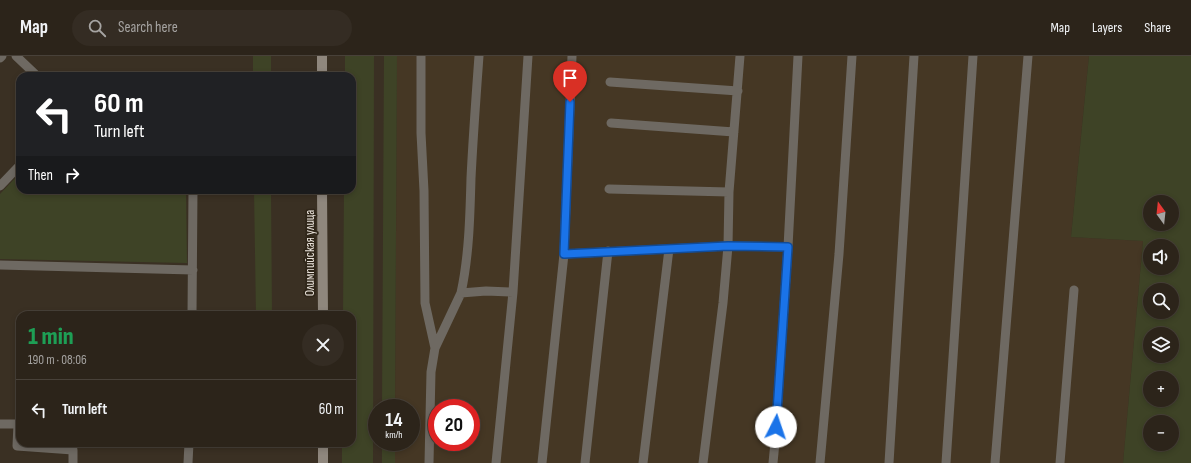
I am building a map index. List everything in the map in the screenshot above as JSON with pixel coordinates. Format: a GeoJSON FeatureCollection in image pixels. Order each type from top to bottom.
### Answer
{"type":"FeatureCollection","features":[{"type":"Feature","properties":{"kind":"main road"},"geometry":{"type":"LineString","coordinates":[[322,56],[322,72]]}},
{"type":"Feature","properties":{"kind":"main road","name":"Олимпийская улица"},"geometry":{"type":"LineString","coordinates":[[322,194],[323,311]]}},
{"type":"Feature","properties":{"kind":"main road"},"geometry":{"type":"LineString","coordinates":[[323,447],[323,463]]}},
{"type":"Feature","properties":{"kind":"lane"},"geometry":{"type":"LineString","coordinates":[[16,56],[33,72]]}},
{"type":"Feature","properties":{"kind":"lane"},"geometry":{"type":"LineString","coordinates":[[421,56],[421,132],[424,191],[425,303],[435,348]]}},
{"type":"Feature","properties":{"kind":"lane"},"geometry":{"type":"LineString","coordinates":[[429,463],[431,372],[435,348],[461,293],[465,274],[474,113],[479,56]]}},
{"type":"Feature","properties":{"kind":"lane"},"geometry":{"type":"LineString","coordinates":[[496,463],[513,292],[528,56]]}},
{"type":"Feature","properties":{"kind":"lane"},"geometry":{"type":"LineString","coordinates":[[542,463],[564,254],[572,56]]}},
{"type":"Feature","properties":{"kind":"lane"},"geometry":{"type":"LineString","coordinates":[[703,463],[723,303],[740,56]]}},
{"type":"Feature","properties":{"kind":"lane"},"geometry":{"type":"LineString","coordinates":[[772,463],[775,442],[788,247],[798,56]]}},
{"type":"Feature","properties":{"kind":"lane"},"geometry":{"type":"LineString","coordinates":[[820,463],[839,254],[852,56]]}},
{"type":"Feature","properties":{"kind":"lane"},"geometry":{"type":"LineString","coordinates":[[889,463],[914,56]]}},
{"type":"Feature","properties":{"kind":"lane"},"geometry":{"type":"LineString","coordinates":[[946,463],[973,56]]}},
{"type":"Feature","properties":{"kind":"lane"},"geometry":{"type":"LineString","coordinates":[[995,463],[1028,56]]}},
{"type":"Feature","properties":{"kind":"lane"},"geometry":{"type":"LineString","coordinates":[[610,82],[738,91]]}},
{"type":"Feature","properties":{"kind":"lane"},"geometry":{"type":"LineString","coordinates":[[610,123],[734,132]]}},
{"type":"Feature","properties":{"kind":"lane"},"geometry":{"type":"LineString","coordinates":[[0,186],[16,169]]}},
{"type":"Feature","properties":{"kind":"lane"},"geometry":{"type":"LineString","coordinates":[[609,189],[730,192]]}},
{"type":"Feature","properties":{"kind":"lane"},"geometry":{"type":"LineString","coordinates":[[192,311],[193,194]]}},
{"type":"Feature","properties":{"kind":"lane"},"geometry":{"type":"LineString","coordinates":[[564,254],[728,246],[788,247]]}},
{"type":"Feature","properties":{"kind":"lane"},"geometry":{"type":"LineString","coordinates":[[643,463],[669,249]]}},
{"type":"Feature","properties":{"kind":"lane"},"geometry":{"type":"LineString","coordinates":[[585,463],[608,252]]}},
{"type":"Feature","properties":{"kind":"lane"},"geometry":{"type":"LineString","coordinates":[[0,265],[193,270]]}},
{"type":"Feature","properties":{"kind":"lane"},"geometry":{"type":"LineString","coordinates":[[1060,463],[1074,290]]}},
{"type":"Feature","properties":{"kind":"lane"},"geometry":{"type":"LineString","coordinates":[[461,293],[486,291],[513,292]]}},
{"type":"Feature","properties":{"kind":"lane"},"geometry":{"type":"LineString","coordinates":[[0,424],[16,424]]}},
{"type":"Feature","properties":{"kind":"lane"},"geometry":{"type":"LineString","coordinates":[[32,447],[73,450],[73,463]]}},
{"type":"Feature","properties":{"kind":"lane"},"geometry":{"type":"LineString","coordinates":[[188,463],[189,447]]}},
{"type":"Feature","properties":{"kind":"shaded area"},"geometry":{"type":"Polygon","coordinates":[[[397,56],[1089,56],[1071,237],[1143,241],[1123,463],[395,463],[395,451],[420,451],[420,399],[395,399],[397,56]]]}},
{"type":"Feature","properties":{"kind":"green space"},"geometry":{"type":"Polygon","coordinates":[[[253,56],[271,56],[271,72],[253,72],[253,56]]]}},
{"type":"Feature","properties":{"kind":"green space"},"geometry":{"type":"Polygon","coordinates":[[[345,56],[374,56],[373,399],[368,399],[368,451],[373,451],[373,463],[342,463],[342,447],[356,447],[356,311],[343,311],[344,194],[356,194],[356,72],[345,72],[345,56]]]}},
{"type":"Feature","properties":{"kind":"green space"},"geometry":{"type":"Polygon","coordinates":[[[384,56],[397,56],[395,399],[382,399],[384,56]]]}},
{"type":"Feature","properties":{"kind":"green space"},"geometry":{"type":"Polygon","coordinates":[[[1089,56],[1191,56],[1191,463],[1123,463],[1143,241],[1071,237],[1089,56]]]}},
{"type":"Feature","properties":{"kind":"green space"},"geometry":{"type":"Polygon","coordinates":[[[16,177],[16,194],[186,194],[187,263],[0,259],[0,194],[16,177]]]}},
{"type":"Feature","properties":{"kind":"green space"},"geometry":{"type":"Polygon","coordinates":[[[254,194],[271,194],[272,311],[256,311],[254,194]]]}},
{"type":"Feature","properties":{"kind":"green space"},"geometry":{"type":"Polygon","coordinates":[[[382,451],[395,451],[395,463],[382,463],[382,451]]]}},
{"type":"Feature","properties":{"kind":"route"},"geometry":{"type":"LineString","coordinates":[[570,102],[564,254],[728,246],[788,247],[776,427]]}}]}
